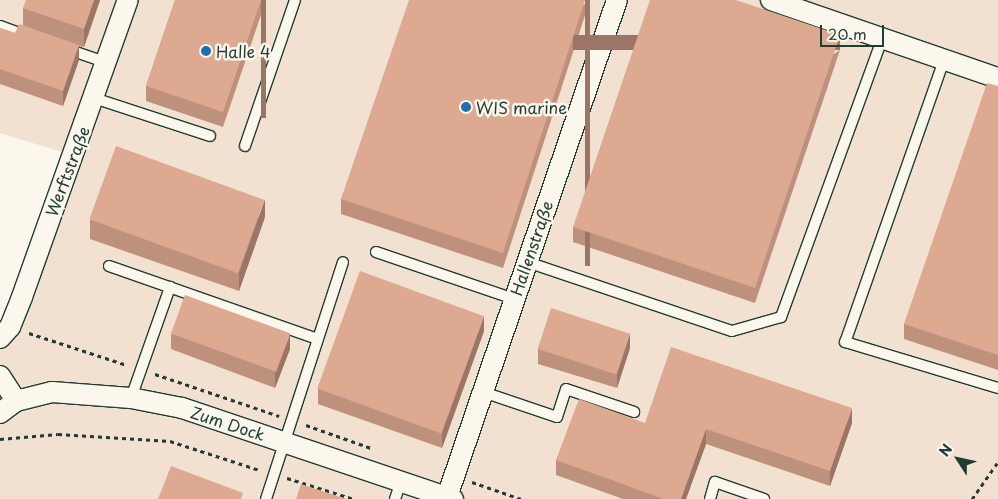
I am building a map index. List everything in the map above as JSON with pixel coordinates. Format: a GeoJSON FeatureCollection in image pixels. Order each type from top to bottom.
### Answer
{"type":"FeatureCollection","features":[{"type":"Feature","properties":{"kind":"street","name":"Werftstraße"},"geometry":{"type":"LineString","coordinates":[[5,333],[108,63],[128,0]]}},
{"type":"Feature","properties":{"kind":"street","name":"Hallenstraße"},"geometry":{"type":"LineString","coordinates":[[450,498],[454,476],[482,392],[617,0]]}},
{"type":"Feature","properties":{"kind":"street"},"geometry":{"type":"LineString","coordinates":[[771,0],[998,78]]}},
{"type":"Feature","properties":{"kind":"street"},"geometry":{"type":"LineString","coordinates":[[0,376],[16,401]]}},
{"type":"Feature","properties":{"kind":"street","name":"Zum Dock"},"geometry":{"type":"LineString","coordinates":[[0,413],[16,401],[52,392],[131,398],[182,408],[287,442],[398,490],[450,498]]}},
{"type":"Feature","properties":{"kind":"lane"},"geometry":{"type":"LineString","coordinates":[[246,146],[295,0]]}},
{"type":"Feature","properties":{"kind":"lane"},"geometry":{"type":"LineString","coordinates":[[0,26],[36,38]]}},
{"type":"Feature","properties":{"kind":"lane"},"geometry":{"type":"LineString","coordinates":[[527,262],[732,330],[781,317],[882,39]]}},
{"type":"Feature","properties":{"kind":"lane"},"geometry":{"type":"LineString","coordinates":[[54,45],[108,63]]}},
{"type":"Feature","properties":{"kind":"lane"},"geometry":{"type":"LineString","coordinates":[[944,60],[845,342],[998,388]]}},
{"type":"Feature","properties":{"kind":"lane"},"geometry":{"type":"LineString","coordinates":[[94,98],[210,136]]}},
{"type":"Feature","properties":{"kind":"lane"},"geometry":{"type":"LineString","coordinates":[[376,252],[514,299]]}},
{"type":"Feature","properties":{"kind":"lane"},"geometry":{"type":"LineString","coordinates":[[266,499],[287,442],[292,420],[343,262]]}},
{"type":"Feature","properties":{"kind":"lane"},"geometry":{"type":"LineString","coordinates":[[109,266],[318,339]]}},
{"type":"Feature","properties":{"kind":"lane"},"geometry":{"type":"LineString","coordinates":[[131,398],[170,287]]}},
{"type":"Feature","properties":{"kind":"lane"},"geometry":{"type":"LineString","coordinates":[[482,392],[557,417],[566,389],[634,412]]}},
{"type":"Feature","properties":{"kind":"lane"},"geometry":{"type":"LineString","coordinates":[[710,499],[715,482],[764,499]]}},
{"type":"Feature","properties":{"kind":"path"},"geometry":{"type":"LineString","coordinates":[[5,333],[140,369],[382,451]]}},
{"type":"Feature","properties":{"kind":"path"},"geometry":{"type":"LineString","coordinates":[[0,439],[58,434],[170,441],[354,499]]}},
{"type":"Feature","properties":{"kind":"path"},"geometry":{"type":"LineString","coordinates":[[972,499],[998,462]]}},
{"type":"Feature","properties":{"kind":"path"},"geometry":{"type":"LineString","coordinates":[[454,476],[521,499]]}},
{"type":"Feature","properties":{"kind":"shaded area"},"geometry":{"type":"Polygon","coordinates":[[[0,0],[998,0],[998,499],[0,499],[0,338],[72,155],[0,133],[0,0]]]}},
{"type":"Feature","properties":{"kind":"building"},"geometry":{"type":"Polygon","coordinates":[[[26,0],[94,0],[84,29],[23,8],[26,0]]]}},
{"type":"Feature","properties":{"kind":"building","name":"Halle 4"},"geometry":{"type":"Polygon","coordinates":[[[175,0],[261,0],[223,112],[146,86],[175,0]]]}},
{"type":"Feature","properties":{"kind":"building","name":"WIS marine"},"geometry":{"type":"Polygon","coordinates":[[[409,0],[585,0],[503,253],[341,199],[409,0]]]}},
{"type":"Feature","properties":{"kind":"building"},"geometry":{"type":"Polygon","coordinates":[[[650,0],[736,0],[840,35],[755,288],[573,227],[650,0]]]}},
{"type":"Feature","properties":{"kind":"building"},"geometry":{"type":"Polygon","coordinates":[[[19,24],[79,45],[63,91],[0,69],[0,28],[15,33],[19,24]]]}},
{"type":"Feature","properties":{"kind":"building"},"geometry":{"type":"Polygon","coordinates":[[[987,83],[998,86],[998,355],[904,324],[987,83]]]}},
{"type":"Feature","properties":{"kind":"building"},"geometry":{"type":"Polygon","coordinates":[[[116,146],[264,200],[238,273],[89,219],[116,146]]]}},
{"type":"Feature","properties":{"kind":"building"},"geometry":{"type":"Polygon","coordinates":[[[360,271],[484,316],[441,434],[317,388],[360,271]]]}},
{"type":"Feature","properties":{"kind":"building"},"geometry":{"type":"Polygon","coordinates":[[[185,295],[290,333],[276,372],[171,334],[185,295]]]}},
{"type":"Feature","properties":{"kind":"building"},"geometry":{"type":"Polygon","coordinates":[[[551,308],[630,334],[617,375],[538,349],[551,308]]]}},
{"type":"Feature","properties":{"kind":"building"},"geometry":{"type":"Polygon","coordinates":[[[671,347],[852,408],[830,471],[706,429],[681,499],[664,499],[556,460],[579,399],[645,423],[671,347]]]}},
{"type":"Feature","properties":{"kind":"building"},"geometry":{"type":"Polygon","coordinates":[[[171,466],[243,493],[241,499],[158,499],[171,466]]]}},
{"type":"Feature","properties":{"kind":"building"},"geometry":{"type":"Polygon","coordinates":[[[301,484],[346,499],[296,499],[301,484]]]}},
{"type":"Feature","properties":{"kind":"place","name":"Halle 4"},"geometry":{"type":"Point","coordinates":[206,51]}},
{"type":"Feature","properties":{"kind":"place","name":"WIS marine"},"geometry":{"type":"Point","coordinates":[466,107]}}]}
